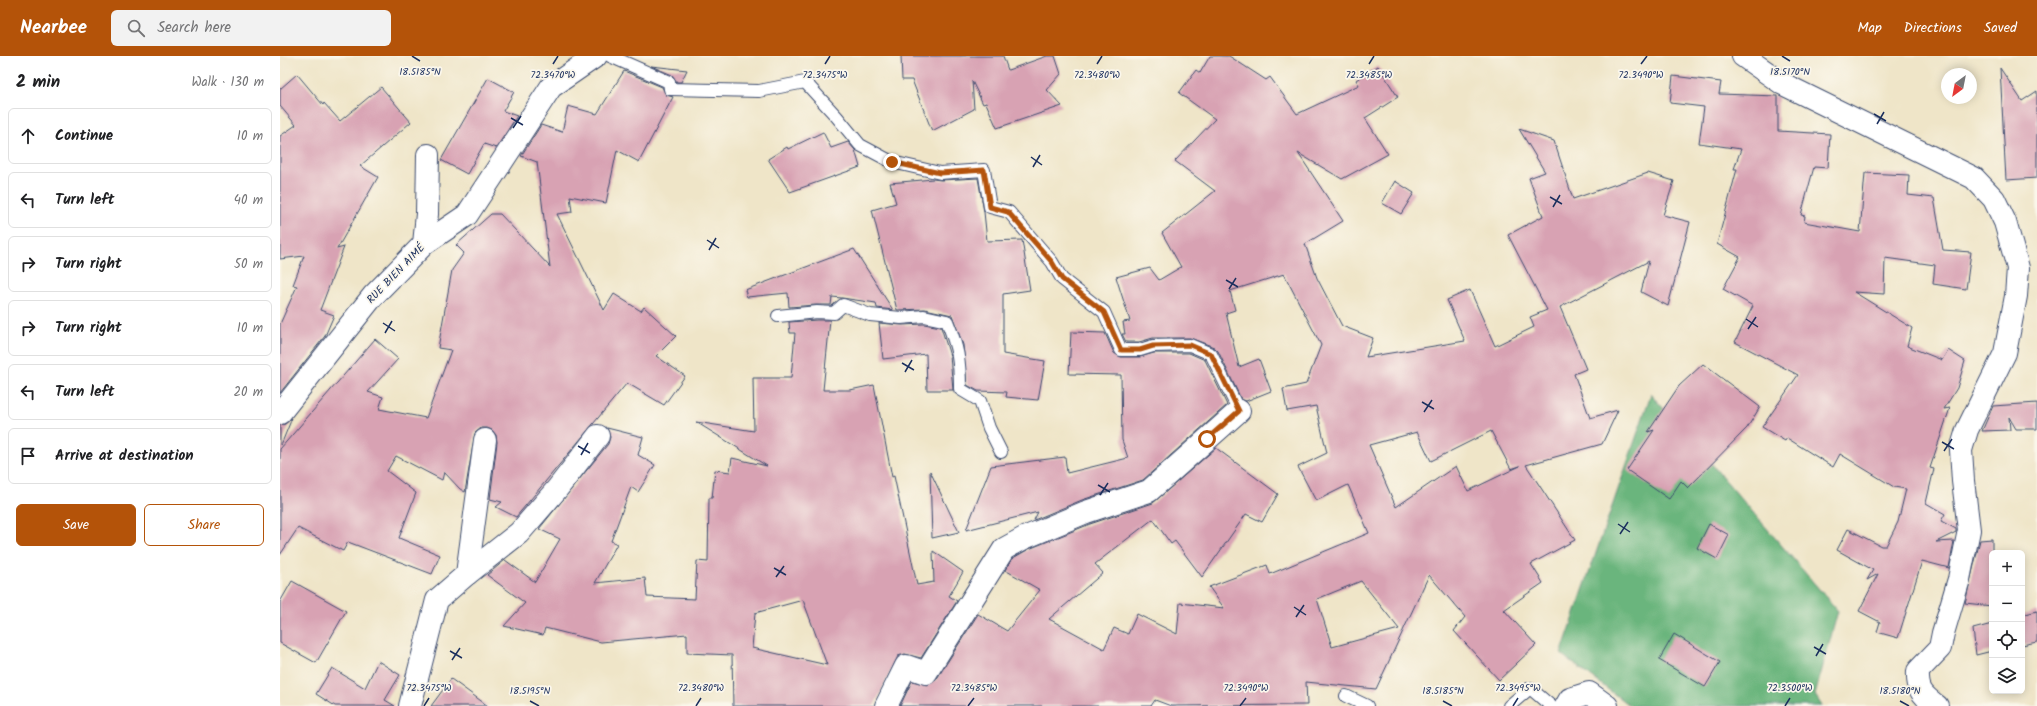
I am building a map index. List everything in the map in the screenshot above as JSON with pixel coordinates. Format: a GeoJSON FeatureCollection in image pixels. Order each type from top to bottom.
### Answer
{"type":"FeatureCollection","features":[{"type":"Feature","properties":{"kind":"street","name":"RUE BIEN AIMÉ"},"geometry":{"type":"LineString","coordinates":[[280,413],[373,296],[424,244],[467,216],[551,87],[596,56]]}},
{"type":"Feature","properties":{"kind":"street"},"geometry":{"type":"LineString","coordinates":[[1743,56],[1783,84],[1974,178],[1994,199],[2012,240],[2018,268],[2016,296],[2005,353],[1967,430],[1961,450],[1969,530],[1959,579],[1942,633],[1940,648],[1918,671],[1917,684],[1923,696],[1936,706]]}},
{"type":"Feature","properties":{"kind":"street"},"geometry":{"type":"LineString","coordinates":[[424,244],[427,214],[428,155]]}},
{"type":"Feature","properties":{"kind":"street"},"geometry":{"type":"LineString","coordinates":[[886,706],[906,666],[926,673],[1004,549],[1024,538],[1086,512],[1149,491],[1239,411]]}},
{"type":"Feature","properties":{"kind":"street"},"geometry":{"type":"LineString","coordinates":[[410,706],[436,600],[519,533],[598,436]]}},
{"type":"Feature","properties":{"kind":"street"},"geometry":{"type":"LineString","coordinates":[[467,574],[485,440]]}},
{"type":"Feature","properties":{"kind":"street"},"geometry":{"type":"LineString","coordinates":[[1566,706],[1570,699],[1589,693],[1607,706]]}},
{"type":"Feature","properties":{"kind":"lane"},"geometry":{"type":"LineString","coordinates":[[610,56],[669,82],[670,90],[759,91],[806,82],[860,145],[892,162],[940,173],[984,170],[990,207],[1008,212],[1052,262],[1062,279],[1104,312],[1121,350],[1140,350],[1153,346],[1190,345],[1211,354],[1239,411]]}},
{"type":"Feature","properties":{"kind":"lane"},"geometry":{"type":"LineString","coordinates":[[778,316],[817,312],[834,313],[842,305],[870,315],[901,318],[924,316],[947,321],[959,354],[960,389],[980,400],[989,428],[1001,452]]}},
{"type":"Feature","properties":{"kind":"lane"},"geometry":{"type":"LineString","coordinates":[[1509,706],[1530,688],[1551,706]]}},
{"type":"Feature","properties":{"kind":"lane"},"geometry":{"type":"LineString","coordinates":[[1346,696],[1367,706]]}},
{"type":"Feature","properties":{"kind":"green space"},"geometry":{"type":"Polygon","coordinates":[[[1651,394],[1838,611],[1815,695],[1822,706],[1630,706],[1561,654],[1651,394]]]}},
{"type":"Feature","properties":{"kind":"building"},"geometry":{"type":"Polygon","coordinates":[[[901,56],[1003,56],[1008,70],[1047,56],[1055,56],[1061,74],[1047,90],[1062,106],[997,128],[986,103],[983,104],[972,81],[974,109],[932,131],[912,80],[902,80],[901,56]]]}},
{"type":"Feature","properties":{"kind":"building"},"geometry":{"type":"Polygon","coordinates":[[[1210,56],[1229,56],[1266,80],[1270,77],[1297,114],[1359,85],[1356,80],[1378,66],[1398,97],[1365,118],[1388,154],[1342,179],[1298,153],[1343,221],[1305,244],[1317,278],[1342,326],[1373,338],[1366,357],[1465,341],[1447,300],[1470,290],[1495,346],[1534,327],[1530,317],[1547,310],[1508,235],[1543,216],[1529,178],[1545,172],[1519,129],[1554,141],[1573,199],[1648,173],[1674,181],[1663,215],[1690,222],[1668,306],[1641,292],[1649,261],[1560,307],[1586,369],[1574,374],[1590,418],[1618,410],[1602,444],[1526,465],[1575,540],[1531,564],[1543,583],[1504,610],[1536,645],[1499,680],[1454,631],[1465,617],[1429,575],[1376,689],[1306,682],[1307,705],[1171,706],[1155,700],[1151,706],[900,706],[912,681],[927,685],[936,680],[978,614],[1007,631],[1040,590],[1005,570],[1013,558],[1029,549],[1090,524],[1153,503],[1216,448],[1278,494],[1262,522],[1246,514],[1202,577],[1175,541],[1171,544],[1153,519],[1095,564],[1103,573],[1049,619],[1104,649],[1114,628],[1128,634],[1137,614],[1177,634],[1180,603],[1224,608],[1209,587],[1267,565],[1270,574],[1369,533],[1348,485],[1316,501],[1298,467],[1327,453],[1316,406],[1287,411],[1283,389],[1306,384],[1321,345],[1284,274],[1230,291],[1235,310],[1226,313],[1239,367],[1259,359],[1271,391],[1246,401],[1241,399],[1218,351],[1214,347],[1190,338],[1153,338],[1139,342],[1126,342],[1122,334],[1125,334],[1123,322],[1130,321],[1116,277],[1150,268],[1159,280],[1181,267],[1162,233],[1215,191],[1175,161],[1215,119],[1179,93],[1196,70],[1200,73],[1210,56]],[[1491,431],[1431,461],[1417,432],[1369,445],[1396,507],[1456,466],[1468,491],[1520,466],[1511,469],[1491,431]],[[1361,581],[1317,599],[1332,647],[1399,629],[1361,581]]]}},
{"type":"Feature","properties":{"kind":"building"},"geometry":{"type":"Polygon","coordinates":[[[651,66],[687,70],[681,82],[677,82],[672,75],[651,66]]]}},
{"type":"Feature","properties":{"kind":"building"},"geometry":{"type":"Polygon","coordinates":[[[2000,68],[2022,101],[2037,91],[2037,178],[2006,180],[2000,68]]]}},
{"type":"Feature","properties":{"kind":"building"},"geometry":{"type":"Polygon","coordinates":[[[624,71],[662,87],[666,95],[673,97],[639,162],[617,150],[606,203],[570,196],[572,212],[557,214],[604,310],[614,294],[641,311],[644,307],[676,336],[656,356],[685,376],[664,405],[627,383],[516,517],[496,507],[502,502],[490,499],[497,442],[496,435],[492,430],[481,428],[475,433],[465,492],[460,489],[444,472],[442,480],[396,456],[387,471],[416,493],[399,538],[440,555],[432,574],[348,542],[343,551],[298,528],[280,555],[280,449],[375,339],[398,359],[368,392],[383,397],[379,409],[426,418],[451,350],[438,348],[452,270],[464,253],[456,245],[491,214],[500,214],[550,267],[537,162],[521,156],[541,125],[562,132],[568,106],[597,114],[624,71]]]}},
{"type":"Feature","properties":{"kind":"building"},"geometry":{"type":"Polygon","coordinates":[[[297,74],[323,105],[324,103],[340,121],[381,87],[411,122],[360,166],[378,177],[337,249],[344,247],[320,310],[334,315],[325,336],[280,393],[280,324],[297,286],[293,285],[304,256],[280,259],[280,136],[296,125],[280,106],[280,89],[297,74]]]}},
{"type":"Feature","properties":{"kind":"building"},"geometry":{"type":"Polygon","coordinates":[[[1673,76],[1721,82],[1719,94],[1778,96],[1778,131],[1830,134],[1828,168],[1814,167],[1801,215],[1805,216],[1804,222],[1860,232],[1865,173],[1909,175],[1908,195],[1934,198],[1943,250],[1971,252],[1966,289],[1933,284],[1935,265],[1885,258],[1884,294],[1854,292],[1912,328],[1907,346],[1942,360],[1948,350],[1965,361],[1957,388],[1944,409],[1950,408],[1930,468],[1934,469],[1926,503],[1945,514],[1941,521],[1956,529],[1956,532],[1936,542],[1954,541],[1949,568],[1922,561],[1898,638],[1877,632],[1880,622],[1859,611],[1878,574],[1867,580],[1873,570],[1837,550],[1848,529],[1881,546],[1886,546],[1898,522],[1906,489],[1894,487],[1840,454],[1833,467],[1787,438],[1785,441],[1762,427],[1798,375],[1735,342],[1753,306],[1723,289],[1740,257],[1717,244],[1737,169],[1734,169],[1741,149],[1699,143],[1704,107],[1670,103],[1673,76]]]}},
{"type":"Feature","properties":{"kind":"building"},"geometry":{"type":"Polygon","coordinates":[[[488,78],[514,92],[503,111],[517,116],[496,148],[484,144],[467,174],[441,160],[488,78]]]}},
{"type":"Feature","properties":{"kind":"building"},"geometry":{"type":"Polygon","coordinates":[[[823,132],[831,148],[848,142],[855,150],[860,167],[790,192],[768,159],[787,147],[788,149],[823,132]]]}},
{"type":"Feature","properties":{"kind":"building"},"geometry":{"type":"Polygon","coordinates":[[[978,178],[987,241],[1022,240],[1030,290],[1003,294],[1003,354],[1045,361],[1038,400],[1006,397],[1007,392],[978,391],[967,385],[963,345],[952,315],[925,309],[897,310],[872,210],[896,203],[890,183],[933,179],[978,178]]]}},
{"type":"Feature","properties":{"kind":"building"},"geometry":{"type":"Polygon","coordinates":[[[1395,181],[1414,193],[1401,214],[1382,203],[1395,181]]]}},
{"type":"Feature","properties":{"kind":"building"},"geometry":{"type":"Polygon","coordinates":[[[854,249],[893,310],[877,308],[876,303],[832,297],[831,305],[789,307],[788,293],[747,297],[745,290],[854,249]]]}},
{"type":"Feature","properties":{"kind":"building"},"geometry":{"type":"Polygon","coordinates":[[[830,320],[823,390],[850,390],[874,385],[892,477],[894,476],[917,585],[934,582],[933,551],[963,572],[949,596],[957,601],[921,658],[905,654],[898,656],[874,706],[733,706],[732,655],[687,653],[687,634],[601,642],[545,628],[543,635],[504,626],[525,603],[487,575],[505,560],[535,582],[560,539],[539,529],[608,444],[610,437],[607,428],[643,437],[638,455],[655,465],[638,492],[631,487],[611,541],[617,544],[595,583],[645,578],[647,597],[695,599],[697,561],[708,562],[709,498],[712,498],[715,470],[730,472],[732,458],[767,466],[696,422],[754,431],[753,378],[791,378],[795,333],[790,333],[789,322],[830,320]],[[803,600],[755,613],[752,648],[827,665],[803,600]]]}},
{"type":"Feature","properties":{"kind":"building"},"geometry":{"type":"Polygon","coordinates":[[[879,323],[902,325],[924,324],[941,327],[950,356],[953,390],[927,390],[926,354],[883,359],[879,323]]]}},
{"type":"Feature","properties":{"kind":"building"},"geometry":{"type":"Polygon","coordinates":[[[1071,332],[1105,333],[1114,353],[1121,357],[1140,357],[1154,353],[1189,353],[1205,360],[1227,405],[1143,480],[1082,500],[1034,520],[1038,512],[966,530],[991,466],[1065,457],[1067,473],[1128,458],[1122,440],[1121,375],[1069,374],[1071,332]]]}},
{"type":"Feature","properties":{"kind":"building"},"geometry":{"type":"Polygon","coordinates":[[[1703,364],[1760,407],[1747,428],[1688,488],[1681,481],[1669,499],[1627,470],[1654,430],[1648,432],[1679,386],[1703,364]]]}},
{"type":"Feature","properties":{"kind":"building"},"geometry":{"type":"Polygon","coordinates":[[[2037,403],[2037,429],[2016,429],[2009,417],[2010,430],[1982,431],[1993,406],[2037,403]]]}},
{"type":"Feature","properties":{"kind":"building"},"geometry":{"type":"Polygon","coordinates":[[[292,418],[280,445],[280,425],[285,424],[292,418]]]}},
{"type":"Feature","properties":{"kind":"building"},"geometry":{"type":"Polygon","coordinates":[[[930,471],[959,532],[932,538],[930,471]]]}},
{"type":"Feature","properties":{"kind":"building"},"geometry":{"type":"Polygon","coordinates":[[[1709,524],[1729,535],[1717,559],[1697,548],[1709,524]]]}},
{"type":"Feature","properties":{"kind":"building"},"geometry":{"type":"Polygon","coordinates":[[[1992,539],[1992,550],[1989,550],[1989,606],[1965,603],[1980,540],[1992,539]]]}},
{"type":"Feature","properties":{"kind":"building"},"geometry":{"type":"Polygon","coordinates":[[[292,581],[346,611],[316,663],[280,643],[280,602],[292,581]]]}},
{"type":"Feature","properties":{"kind":"building"},"geometry":{"type":"Polygon","coordinates":[[[2037,611],[2037,642],[2025,644],[2025,614],[2037,611]]]}},
{"type":"Feature","properties":{"kind":"building"},"geometry":{"type":"Polygon","coordinates":[[[1989,625],[1989,652],[1976,655],[1973,629],[1989,625]]]}},
{"type":"Feature","properties":{"kind":"building"},"geometry":{"type":"Polygon","coordinates":[[[1674,634],[1720,662],[1705,687],[1659,660],[1674,634]]]}},
{"type":"Feature","properties":{"kind":"building"},"geometry":{"type":"Polygon","coordinates":[[[378,661],[400,675],[385,700],[395,706],[335,706],[316,694],[332,668],[365,688],[378,661]]]}},
{"type":"Feature","properties":{"kind":"building"},"geometry":{"type":"Polygon","coordinates":[[[451,679],[488,706],[431,706],[451,679]]]}},
{"type":"Feature","properties":{"kind":"route"},"geometry":{"type":"LineString","coordinates":[[892,162],[940,173],[984,170],[990,207],[1008,212],[1031,240],[1052,262],[1062,279],[1104,312],[1121,350],[1140,350],[1153,346],[1190,345],[1211,354],[1239,411],[1207,439]]}}]}
